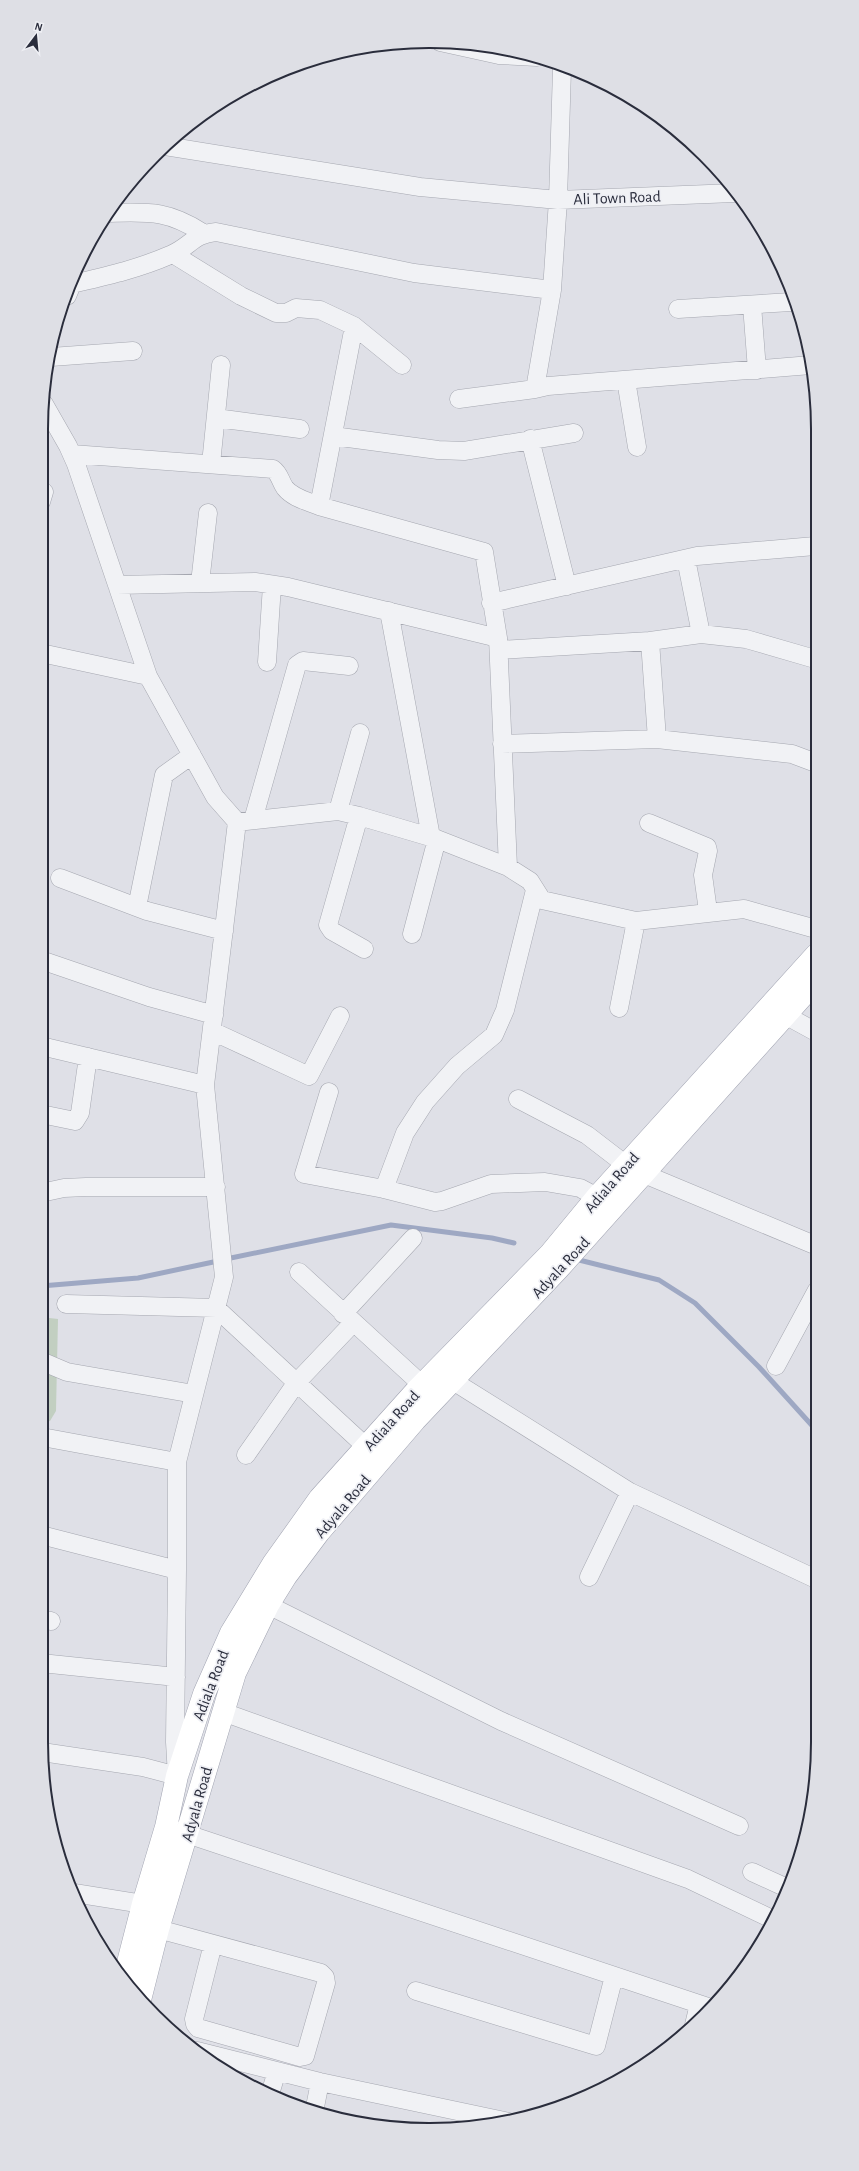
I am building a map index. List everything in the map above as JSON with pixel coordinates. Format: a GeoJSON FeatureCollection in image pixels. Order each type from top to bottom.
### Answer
{"type":"FeatureCollection","features":[{"type":"Feature","properties":{"kind":"main road","name":"Adiala Road"},"geometry":{"type":"LineString","coordinates":[[126,1972],[143,1904],[166,1827],[177,1776],[204,1694],[231,1633],[273,1564],[320,1498],[374,1453],[550,1254],[597,1197],[635,1170],[811,961]]}},
{"type":"Feature","properties":{"kind":"main road","name":"Adyala Road"},"geometry":{"type":"LineString","coordinates":[[429,1392],[453,1380],[635,1170],[811,986]]}},
{"type":"Feature","properties":{"kind":"main road","name":"Adyala Road"},"geometry":{"type":"LineString","coordinates":[[142,1992],[158,1929],[235,1673],[268,1605],[286,1576],[319,1532],[374,1453]]}},
{"type":"Feature","properties":{"kind":"street"},"geometry":{"type":"LineString","coordinates":[[493,53],[505,55]]}},
{"type":"Feature","properties":{"kind":"street","name":"Ali Town Road"},"geometry":{"type":"LineString","coordinates":[[562,72],[558,200],[726,190]]}},
{"type":"Feature","properties":{"kind":"street"},"geometry":{"type":"LineString","coordinates":[[173,147],[420,187],[558,200],[552,290],[535,389]]}},
{"type":"Feature","properties":{"kind":"street"},"geometry":{"type":"LineString","coordinates":[[116,213],[153,212],[178,218],[203,233]]}},
{"type":"Feature","properties":{"kind":"street"},"geometry":{"type":"LineString","coordinates":[[78,283],[136,269],[173,254],[203,233],[216,232],[414,273],[552,290]]}},
{"type":"Feature","properties":{"kind":"street"},"geometry":{"type":"LineString","coordinates":[[173,254],[240,296],[276,313],[286,313],[296,308],[320,310],[354,326],[402,365]]}},
{"type":"Feature","properties":{"kind":"street"},"geometry":{"type":"LineString","coordinates":[[678,309],[789,302]]}},
{"type":"Feature","properties":{"kind":"street"},"geometry":{"type":"LineString","coordinates":[[752,305],[757,370]]}},
{"type":"Feature","properties":{"kind":"street"},"geometry":{"type":"LineString","coordinates":[[319,506],[354,326]]}},
{"type":"Feature","properties":{"kind":"street"},"geometry":{"type":"LineString","coordinates":[[55,356],[133,351]]}},
{"type":"Feature","properties":{"kind":"street"},"geometry":{"type":"LineString","coordinates":[[211,464],[221,365]]}},
{"type":"Feature","properties":{"kind":"street"},"geometry":{"type":"LineString","coordinates":[[460,399],[548,386],[806,365]]}},
{"type":"Feature","properties":{"kind":"street"},"geometry":{"type":"LineString","coordinates":[[626,380],[637,447]]}},
{"type":"Feature","properties":{"kind":"street"},"geometry":{"type":"LineString","coordinates":[[49,412],[72,454],[148,676],[215,798],[245,821],[338,811],[434,838],[508,867],[530,881],[542,900],[636,921],[708,911],[744,909],[811,929]]}},
{"type":"Feature","properties":{"kind":"street"},"geometry":{"type":"LineString","coordinates":[[216,418],[300,429]]}},
{"type":"Feature","properties":{"kind":"street"},"geometry":{"type":"LineString","coordinates":[[332,436],[438,450],[464,451],[574,433]]}},
{"type":"Feature","properties":{"kind":"street"},"geometry":{"type":"LineString","coordinates":[[530,439],[567,586]]}},
{"type":"Feature","properties":{"kind":"street"},"geometry":{"type":"LineString","coordinates":[[72,454],[273,469],[278,472],[284,487],[295,497],[319,506],[484,552],[491,603],[499,644],[508,867]]}},
{"type":"Feature","properties":{"kind":"street"},"geometry":{"type":"LineString","coordinates":[[200,584],[208,513]]}},
{"type":"Feature","properties":{"kind":"street"},"geometry":{"type":"LineString","coordinates":[[491,603],[698,556],[811,546]]}},
{"type":"Feature","properties":{"kind":"street"},"geometry":{"type":"LineString","coordinates":[[686,559],[701,634]]}},
{"type":"Feature","properties":{"kind":"street"},"geometry":{"type":"LineString","coordinates":[[117,585],[255,582],[388,611],[499,644],[650,641],[701,634],[746,639],[811,658]]}},
{"type":"Feature","properties":{"kind":"street"},"geometry":{"type":"LineString","coordinates":[[267,662],[272,585]]}},
{"type":"Feature","properties":{"kind":"street"},"geometry":{"type":"LineString","coordinates":[[388,611],[434,838],[412,934]]}},
{"type":"Feature","properties":{"kind":"street"},"geometry":{"type":"LineString","coordinates":[[650,641],[657,739]]}},
{"type":"Feature","properties":{"kind":"street"},"geometry":{"type":"LineString","coordinates":[[48,655],[148,676]]}},
{"type":"Feature","properties":{"kind":"street"},"geometry":{"type":"LineString","coordinates":[[48,1753],[143,1767],[177,1776],[175,1742],[177,1462],[224,1277],[222,1243],[216,1212],[216,1187],[205,1085],[224,931],[245,821],[297,665],[303,661],[349,666]]}},
{"type":"Feature","properties":{"kind":"street"},"geometry":{"type":"LineString","coordinates":[[338,811],[360,733]]}},
{"type":"Feature","properties":{"kind":"street"},"geometry":{"type":"LineString","coordinates":[[502,744],[657,739],[792,754],[811,761]]}},
{"type":"Feature","properties":{"kind":"street"},"geometry":{"type":"LineString","coordinates":[[137,907],[164,775],[192,755]]}},
{"type":"Feature","properties":{"kind":"street"},"geometry":{"type":"LineString","coordinates":[[359,816],[328,925],[332,930],[364,949]]}},
{"type":"Feature","properties":{"kind":"street"},"geometry":{"type":"LineString","coordinates":[[649,822],[707,847],[708,851],[704,876],[708,911]]}},
{"type":"Feature","properties":{"kind":"street"},"geometry":{"type":"LineString","coordinates":[[60,878],[137,907],[224,931]]}},
{"type":"Feature","properties":{"kind":"street"},"geometry":{"type":"LineString","coordinates":[[384,1189],[405,1133],[425,1102],[457,1066],[494,1035],[505,1010],[535,890]]}},
{"type":"Feature","properties":{"kind":"street"},"geometry":{"type":"LineString","coordinates":[[619,1008],[636,921]]}},
{"type":"Feature","properties":{"kind":"street"},"geometry":{"type":"LineString","coordinates":[[48,962],[149,997],[213,1023],[309,1076],[340,1016]]}},
{"type":"Feature","properties":{"kind":"street"},"geometry":{"type":"LineString","coordinates":[[785,1015],[811,1029]]}},
{"type":"Feature","properties":{"kind":"street"},"geometry":{"type":"LineString","coordinates":[[48,1048],[205,1085]]}},
{"type":"Feature","properties":{"kind":"street"},"geometry":{"type":"LineString","coordinates":[[48,1115],[75,1121],[80,1113],[88,1057]]}},
{"type":"Feature","properties":{"kind":"street"},"geometry":{"type":"LineString","coordinates":[[329,1092],[304,1174],[384,1189],[435,1202],[491,1184],[545,1182],[580,1188],[597,1197]]}},
{"type":"Feature","properties":{"kind":"street"},"geometry":{"type":"LineString","coordinates":[[518,1100],[587,1135],[635,1170],[811,1243]]}},
{"type":"Feature","properties":{"kind":"street"},"geometry":{"type":"LineString","coordinates":[[48,1191],[64,1188],[86,1187],[216,1187]]}},
{"type":"Feature","properties":{"kind":"street"},"geometry":{"type":"LineString","coordinates":[[246,1455],[297,1382],[413,1238]]}},
{"type":"Feature","properties":{"kind":"street"},"geometry":{"type":"LineString","coordinates":[[299,1272],[429,1392]]}},
{"type":"Feature","properties":{"kind":"street"},"geometry":{"type":"LineString","coordinates":[[66,1304],[216,1308],[374,1453]]}},
{"type":"Feature","properties":{"kind":"street"},"geometry":{"type":"LineString","coordinates":[[776,1366],[811,1313]]}},
{"type":"Feature","properties":{"kind":"street"},"geometry":{"type":"LineString","coordinates":[[48,1364],[67,1372],[194,1394]]}},
{"type":"Feature","properties":{"kind":"street"},"geometry":{"type":"LineString","coordinates":[[453,1380],[630,1492],[811,1577]]}},
{"type":"Feature","properties":{"kind":"street"},"geometry":{"type":"LineString","coordinates":[[48,1438],[177,1462]]}},
{"type":"Feature","properties":{"kind":"street"},"geometry":{"type":"LineString","coordinates":[[589,1577],[630,1492]]}},
{"type":"Feature","properties":{"kind":"street"},"geometry":{"type":"LineString","coordinates":[[48,1537],[177,1570]]}},
{"type":"Feature","properties":{"kind":"street"},"geometry":{"type":"LineString","coordinates":[[268,1605],[501,1721],[740,1826]]}},
{"type":"Feature","properties":{"kind":"street"},"geometry":{"type":"LineString","coordinates":[[48,1664],[176,1677]]}},
{"type":"Feature","properties":{"kind":"street"},"geometry":{"type":"LineString","coordinates":[[223,1712],[688,1879],[768,1917]]}},
{"type":"Feature","properties":{"kind":"street"},"geometry":{"type":"LineString","coordinates":[[166,1827],[704,2006]]}},
{"type":"Feature","properties":{"kind":"street"},"geometry":{"type":"LineString","coordinates":[[752,1872],[783,1886]]}},
{"type":"Feature","properties":{"kind":"street"},"geometry":{"type":"LineString","coordinates":[[80,1894],[143,1904]]}},
{"type":"Feature","properties":{"kind":"street"},"geometry":{"type":"LineString","coordinates":[[158,1929],[321,1973],[325,1977],[326,1983],[305,2056],[300,2057],[198,2028],[194,2019],[213,1944]]}},
{"type":"Feature","properties":{"kind":"street"},"geometry":{"type":"LineString","coordinates":[[416,1991],[596,2046],[614,1976]]}},
{"type":"Feature","properties":{"kind":"street"},"geometry":{"type":"LineString","coordinates":[[212,2055],[320,2082],[491,2118]]}},
{"type":"Feature","properties":{"kind":"street"},"geometry":{"type":"LineString","coordinates":[[272,2089],[277,2071]]}},
{"type":"Feature","properties":{"kind":"street"},"geometry":{"type":"LineString","coordinates":[[315,2105],[320,2082]]}},
{"type":"Feature","properties":{"kind":"green space"},"geometry":{"type":"Polygon","coordinates":[[[48,1318],[58,1319],[56,1411],[50,1421],[48,1421],[48,1318]]]}},
{"type":"Feature","properties":{"kind":"waterway"},"geometry":{"type":"LineString","coordinates":[[226,1259],[391,1225],[492,1238],[514,1243]]}},
{"type":"Feature","properties":{"kind":"waterway"},"geometry":{"type":"LineString","coordinates":[[579,1260],[659,1280],[695,1303],[759,1367],[811,1424]]}},
{"type":"Feature","properties":{"kind":"waterway"},"geometry":{"type":"LineString","coordinates":[[48,1285],[138,1278],[218,1261]]}}]}
